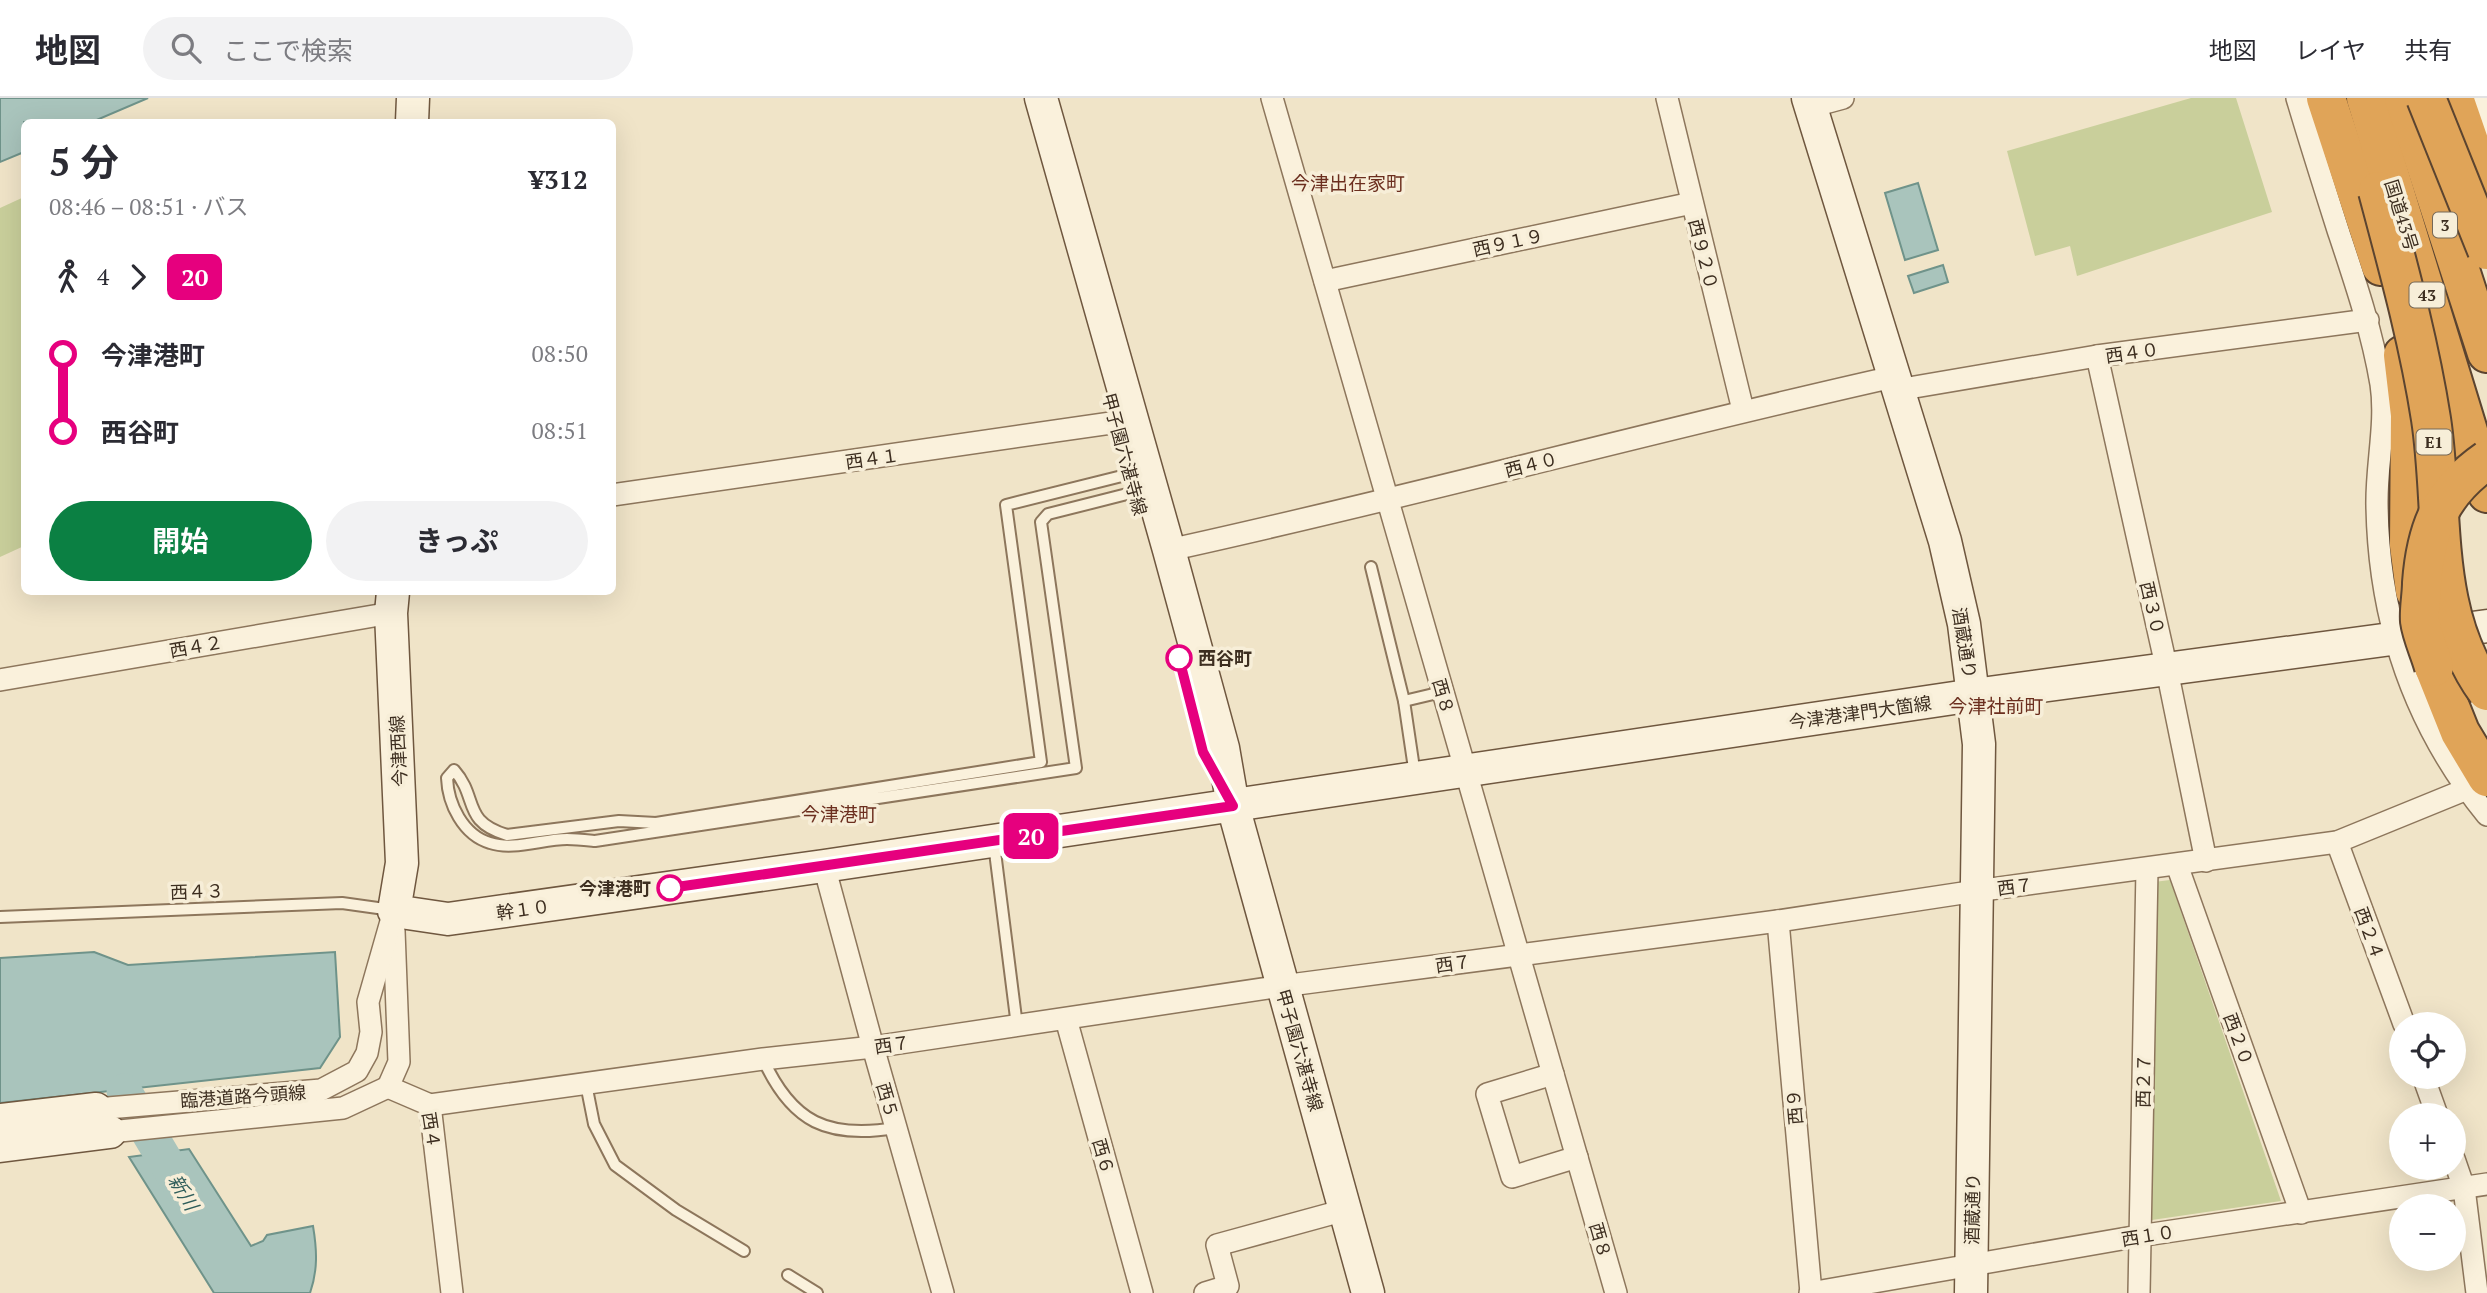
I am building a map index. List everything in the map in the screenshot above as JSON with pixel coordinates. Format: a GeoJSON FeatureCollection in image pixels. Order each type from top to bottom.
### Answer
{"type":"FeatureCollection","features":[{"type":"Feature","properties":{"kind":"highway","name":"E1"},"geometry":{"type":"LineString","coordinates":[[2326,98],[2382,270],[2380,316],[2408,384],[2408,629],[2434,667],[2461,720],[2487,751]]}},
{"type":"Feature","properties":{"kind":"highway","name":"E1"},"geometry":{"type":"LineString","coordinates":[[2353,98],[2424,376],[2438,475],[2441,548],[2448,596],[2470,662],[2487,691]]}},
{"type":"Feature","properties":{"kind":"highway","name":"国道43号"},"geometry":{"type":"LineString","coordinates":[[2366,98],[2487,493]]}},
{"type":"Feature","properties":{"kind":"highway","name":"3"},"geometry":{"type":"LineString","coordinates":[[2372,98],[2487,450]]}},
{"type":"Feature","properties":{"kind":"highway","name":"3"},"geometry":{"type":"LineString","coordinates":[[2404,98],[2487,353]]}},
{"type":"Feature","properties":{"kind":"highway"},"geometry":{"type":"LineString","coordinates":[[2427,98],[2487,250]]}},
{"type":"Feature","properties":{"kind":"highway"},"geometry":{"type":"LineString","coordinates":[[2427,98],[2487,290]]}},
{"type":"Feature","properties":{"kind":"highway"},"geometry":{"type":"LineString","coordinates":[[2454,98],[2487,194]]}},
{"type":"Feature","properties":{"kind":"highway","name":"E1"},"geometry":{"type":"LineString","coordinates":[[2408,629],[2424,555],[2436,517],[2458,483],[2487,460]]}},
{"type":"Feature","properties":{"kind":"highway","name":"E1"},"geometry":{"type":"LineString","coordinates":[[2434,667],[2477,783]]}},
{"type":"Feature","properties":{"kind":"main road"},"geometry":{"type":"LineString","coordinates":[[412,119],[413,98]]}},
{"type":"Feature","properties":{"kind":"main road","name":"甲子園六湛寺線"},"geometry":{"type":"LineString","coordinates":[[1024,98],[1124,421],[1169,550],[1223,748],[1233,806],[1368,1293]]}},
{"type":"Feature","properties":{"kind":"main road","name":"甲子園六湛寺線"},"geometry":{"type":"LineString","coordinates":[[1041,98],[1124,421],[1132,483],[1203,752],[1233,806]]}},
{"type":"Feature","properties":{"kind":"main road","name":"酒蔵通り"},"geometry":{"type":"LineString","coordinates":[[1809,102],[1945,541],[1964,624],[1974,695],[1979,744],[1971,1280]]}},
{"type":"Feature","properties":{"kind":"main road","name":"今津西線"},"geometry":{"type":"LineString","coordinates":[[392,602],[402,863],[394,911]]}},
{"type":"Feature","properties":{"kind":"main road","name":"今津港津門大箇線"},"geometry":{"type":"LineString","coordinates":[[1233,806],[1974,695],[2167,670],[2408,629],[2487,626]]}},
{"type":"Feature","properties":{"kind":"main road","name":"幹１０"},"geometry":{"type":"LineString","coordinates":[[394,911],[448,919],[1233,806]]}},
{"type":"Feature","properties":{"kind":"main road","name":"臨港道路今頭線"},"geometry":{"type":"LineString","coordinates":[[0,1120],[103,1121]]}},
{"type":"Feature","properties":{"kind":"main road","name":"臨港道路今頭線"},"geometry":{"type":"LineString","coordinates":[[0,1146],[103,1121]]}},
{"type":"Feature","properties":{"kind":"street","name":"西８"},"geometry":{"type":"LineString","coordinates":[[1272,98],[1616,1293]]}},
{"type":"Feature","properties":{"kind":"street","name":"西９２０"},"geometry":{"type":"LineString","coordinates":[[1667,98],[1743,410]]}},
{"type":"Feature","properties":{"kind":"street"},"geometry":{"type":"LineString","coordinates":[[1809,102],[1843,98]]}},
{"type":"Feature","properties":{"kind":"street"},"geometry":{"type":"LineString","coordinates":[[2297,98],[2380,316]]}},
{"type":"Feature","properties":{"kind":"street"},"geometry":{"type":"LineString","coordinates":[[2477,98],[2487,126]]}},
{"type":"Feature","properties":{"kind":"street","name":"西９１９"},"geometry":{"type":"LineString","coordinates":[[1325,281],[1692,204]]}},
{"type":"Feature","properties":{"kind":"street","name":"西４０"},"geometry":{"type":"LineString","coordinates":[[1169,550],[1387,500],[1743,410],[1895,384],[2380,316]]}},
{"type":"Feature","properties":{"kind":"street","name":"西３０"},"geometry":{"type":"LineString","coordinates":[[2097,356],[2167,670],[2206,861]]}},
{"type":"Feature","properties":{"kind":"street","name":"西４１"},"geometry":{"type":"LineString","coordinates":[[616,494],[1124,421]]}},
{"type":"Feature","properties":{"kind":"street","name":"西４２"},"geometry":{"type":"LineString","coordinates":[[0,680],[392,602]]}},
{"type":"Feature","properties":{"kind":"street"},"geometry":{"type":"LineString","coordinates":[[2408,629],[2414,698],[2440,746],[2477,783],[2487,815]]}},
{"type":"Feature","properties":{"kind":"street","name":"西７"},"geometry":{"type":"LineString","coordinates":[[430,1105],[763,1059],[873,1047],[1282,986],[1778,921],[2337,842],[2477,783]]}},
{"type":"Feature","properties":{"kind":"street","name":"西２４"},"geometry":{"type":"LineString","coordinates":[[2337,842],[2400,1012]]}},
{"type":"Feature","properties":{"kind":"street","name":"西２０"},"geometry":{"type":"LineString","coordinates":[[2177,865],[2301,1213]]}},
{"type":"Feature","properties":{"kind":"street","name":"西５"},"geometry":{"type":"LineString","coordinates":[[824,866],[943,1293]]}},
{"type":"Feature","properties":{"kind":"street","name":"西２７"},"geometry":{"type":"LineString","coordinates":[[2139,1293],[2147,869]]}},
{"type":"Feature","properties":{"kind":"street"},"geometry":{"type":"LineString","coordinates":[[388,1087],[398,1062],[394,911]]}},
{"type":"Feature","properties":{"kind":"street","name":"臨港道路今頭線"},"geometry":{"type":"LineString","coordinates":[[103,1121],[171,1101],[321,1090],[356,1072],[367,1054],[371,1032],[368,1002],[394,911]]}},
{"type":"Feature","properties":{"kind":"street","name":"西９"},"geometry":{"type":"LineString","coordinates":[[1778,921],[1811,1293]]}},
{"type":"Feature","properties":{"kind":"street","name":"西６"},"geometry":{"type":"LineString","coordinates":[[1066,1019],[1142,1293]]}},
{"type":"Feature","properties":{"kind":"street"},"geometry":{"type":"LineString","coordinates":[[1553,1074],[1487,1094],[1512,1177],[1577,1157]]}},
{"type":"Feature","properties":{"kind":"street","name":"臨港道路今頭線"},"geometry":{"type":"LineString","coordinates":[[103,1121],[182,1123],[237,1120],[343,1108],[388,1087]]}},
{"type":"Feature","properties":{"kind":"street","name":"西４"},"geometry":{"type":"LineString","coordinates":[[388,1087],[430,1105],[452,1293]]}},
{"type":"Feature","properties":{"kind":"street"},"geometry":{"type":"LineString","coordinates":[[2461,1180],[2477,1293]]}},
{"type":"Feature","properties":{"kind":"street","name":"西１０"},"geometry":{"type":"LineString","coordinates":[[1811,1293],[1971,1280],[2139,1236],[2487,1184]]}},
{"type":"Feature","properties":{"kind":"street"},"geometry":{"type":"LineString","coordinates":[[1205,1293],[1228,1286],[1217,1245],[1345,1209]]}},
{"type":"Feature","properties":{"kind":"lane"},"geometry":{"type":"LineString","coordinates":[[1132,483],[1048,514],[1041,522],[1076,768],[595,841],[567,839],[510,845],[491,844],[477,838],[459,820],[447,789],[447,778],[454,771],[462,779],[478,819],[490,830],[507,835],[619,821],[656,823],[1041,762],[1006,505],[1132,483]]}},
{"type":"Feature","properties":{"kind":"lane"},"geometry":{"type":"LineString","coordinates":[[1370,567],[1404,701],[1416,778]]}},
{"type":"Feature","properties":{"kind":"lane"},"geometry":{"type":"LineString","coordinates":[[1404,701],[1443,692]]}},
{"type":"Feature","properties":{"kind":"lane"},"geometry":{"type":"LineString","coordinates":[[994,841],[1017,1026]]}},
{"type":"Feature","properties":{"kind":"lane","name":"西４３"},"geometry":{"type":"LineString","coordinates":[[0,917],[342,902],[394,911]]}},
{"type":"Feature","properties":{"kind":"lane"},"geometry":{"type":"LineString","coordinates":[[763,1059],[774,1083],[815,1122],[845,1132],[872,1132],[896,1128]]}},
{"type":"Feature","properties":{"kind":"lane"},"geometry":{"type":"LineString","coordinates":[[586,1084],[594,1124],[615,1165],[676,1210],[744,1251]]}},
{"type":"Feature","properties":{"kind":"lane"},"geometry":{"type":"LineString","coordinates":[[788,1275],[817,1293]]}},
{"type":"Feature","properties":{"kind":"green space"},"geometry":{"type":"Polygon","coordinates":[[[2191,98],[2236,98],[2272,212],[2077,276],[2070,246],[2035,256],[2007,151],[2191,98]]]}},
{"type":"Feature","properties":{"kind":"green space"},"geometry":{"type":"Polygon","coordinates":[[[21,198],[21,547],[0,557],[0,208],[21,198]]]}},
{"type":"Feature","properties":{"kind":"green space"},"geometry":{"type":"Polygon","coordinates":[[[2170,880],[2281,1201],[2152,1220],[2154,882],[2170,880]]]}},
{"type":"Feature","properties":{"kind":"water"},"geometry":{"type":"Polygon","coordinates":[[[0,98],[148,98],[99,119],[21,119],[21,153],[0,162],[0,98]]]}},
{"type":"Feature","properties":{"kind":"water"},"geometry":{"type":"Polygon","coordinates":[[[1918,183],[1938,250],[1905,260],[1885,193],[1918,183]]]}},
{"type":"Feature","properties":{"kind":"water"},"geometry":{"type":"Polygon","coordinates":[[[1943,265],[1948,282],[1914,293],[1908,276],[1943,265]]]}},
{"type":"Feature","properties":{"kind":"water"},"geometry":{"type":"Polygon","coordinates":[[[94,952],[128,965],[335,952],[340,1037],[320,1068],[0,1103],[0,958],[94,952]]]}},
{"type":"Feature","properties":{"kind":"water"},"geometry":{"type":"Polygon","coordinates":[[[189,1149],[251,1246],[263,1241],[267,1235],[313,1226],[316,1260],[310,1293],[214,1293],[129,1157],[189,1149]]]}},
{"type":"Feature","properties":{"kind":"waterway","name":"新川"},"geometry":{"type":"LineString","coordinates":[[124,1091],[185,1194]]}},
{"type":"Feature","properties":{"kind":"bus line","name":"20"},"geometry":{"type":"LineString","coordinates":[[670,888],[1233,806],[1203,752],[1179,658]]}},
{"type":"Feature","properties":{"kind":"place","name":"西谷町"},"geometry":{"type":"Point","coordinates":[1179,658]}},
{"type":"Feature","properties":{"kind":"place","name":"今津港町"},"geometry":{"type":"Point","coordinates":[670,888]}},
{"type":"Feature","properties":{"kind":"district","name":"今津出在家町"},"geometry":{"type":"Point","coordinates":[1348,182]}},
{"type":"Feature","properties":{"kind":"district","name":"今津社前町"},"geometry":{"type":"Point","coordinates":[1996,705]}},
{"type":"Feature","properties":{"kind":"district","name":"今津港町"},"geometry":{"type":"Point","coordinates":[839,813]}}]}
